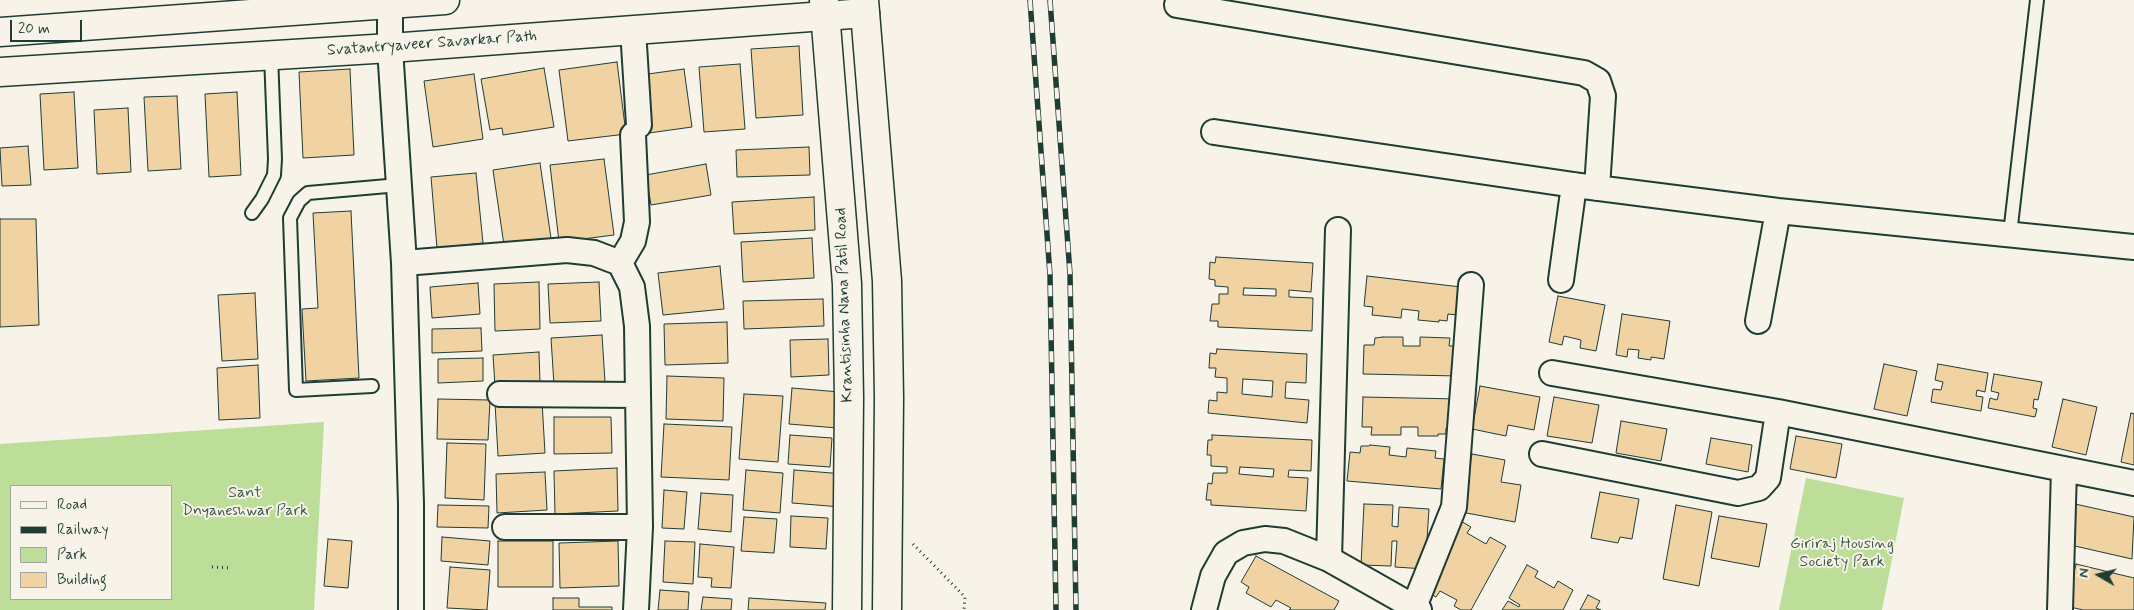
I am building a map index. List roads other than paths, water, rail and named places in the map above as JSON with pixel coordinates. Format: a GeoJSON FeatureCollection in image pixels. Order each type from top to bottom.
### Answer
{"type":"FeatureCollection","features":[{"type":"Feature","properties":{"kind":"main road"},"geometry":{"type":"LineString","coordinates":[[0,32],[445,0]]}},
{"type":"Feature","properties":{"kind":"main road"},"geometry":{"type":"LineString","coordinates":[[864,7],[887,281],[887,610]]}},
{"type":"Feature","properties":{"kind":"main road","name":"Svatantryaveer Savarkar Path"},"geometry":{"type":"LineString","coordinates":[[0,72],[390,48],[633,29],[824,8],[864,7]]}},
{"type":"Feature","properties":{"kind":"main road","name":"Krantisinha Nana Patil Road"},"geometry":{"type":"LineString","coordinates":[[824,8],[847,284],[849,408],[847,610]]}},
{"type":"Feature","properties":{"kind":"street"},"geometry":{"type":"LineString","coordinates":[[390,4],[390,48],[404,263],[411,504],[411,610]]}},
{"type":"Feature","properties":{"kind":"street"},"geometry":{"type":"LineString","coordinates":[[1177,5],[1584,73],[1598,81],[1603,96],[1586,187],[1561,280]]}},
{"type":"Feature","properties":{"kind":"street"},"geometry":{"type":"LineString","coordinates":[[620,263],[633,241],[636,222],[633,29]]}},
{"type":"Feature","properties":{"kind":"street"},"geometry":{"type":"LineString","coordinates":[[1214,132],[1586,187],[1778,211],[2134,246]]}},
{"type":"Feature","properties":{"kind":"street"},"geometry":{"type":"LineString","coordinates":[[1758,321],[1778,211]]}},
{"type":"Feature","properties":{"kind":"street"},"geometry":{"type":"LineString","coordinates":[[1329,558],[1338,230]]}},
{"type":"Feature","properties":{"kind":"street"},"geometry":{"type":"LineString","coordinates":[[404,263],[567,250],[594,253],[620,263],[632,287],[637,326],[640,527],[636,610]]}},
{"type":"Feature","properties":{"kind":"street"},"geometry":{"type":"LineString","coordinates":[[1204,610],[1213,576],[1226,553],[1243,542],[1265,539],[1284,540],[1329,558],[1416,608],[1454,507],[1471,285]]}},
{"type":"Feature","properties":{"kind":"street"},"geometry":{"type":"LineString","coordinates":[[1552,373],[1778,412],[2134,483]]}},
{"type":"Feature","properties":{"kind":"street"},"geometry":{"type":"LineString","coordinates":[[500,394],[638,395]]}},
{"type":"Feature","properties":{"kind":"street"},"geometry":{"type":"LineString","coordinates":[[1542,454],[1738,493],[1759,488],[1768,478],[1778,412]]}},
{"type":"Feature","properties":{"kind":"street"},"geometry":{"type":"LineString","coordinates":[[2060,610],[2064,469]]}},
{"type":"Feature","properties":{"kind":"street"},"geometry":{"type":"LineString","coordinates":[[505,527],[640,527]]}},
{"type":"Feature","properties":{"kind":"lane"},"geometry":{"type":"LineString","coordinates":[[2010,234],[2037,0]]}},
{"type":"Feature","properties":{"kind":"lane"},"geometry":{"type":"LineString","coordinates":[[252,213],[262,199],[274,175],[271,55]]}},
{"type":"Feature","properties":{"kind":"lane"},"geometry":{"type":"LineString","coordinates":[[372,386],[296,390],[290,218],[299,201],[308,193],[399,185]]}},
{"type":"Feature","properties":{"kind":"railway"},"geometry":{"type":"LineString","coordinates":[[1030,0],[1050,275],[1056,610]]}},
{"type":"Feature","properties":{"kind":"railway"},"geometry":{"type":"LineString","coordinates":[[1050,0],[1070,274],[1076,610]]}},
{"type":"Feature","properties":{"kind":"park label","name":"Sant Dnyaneshwar Park"},"geometry":{"type":"Point","coordinates":[245,503]}},
{"type":"Feature","properties":{"kind":"park label","name":"Giriraj Housing Society Park"},"geometry":{"type":"Point","coordinates":[1842,554]}}]}
